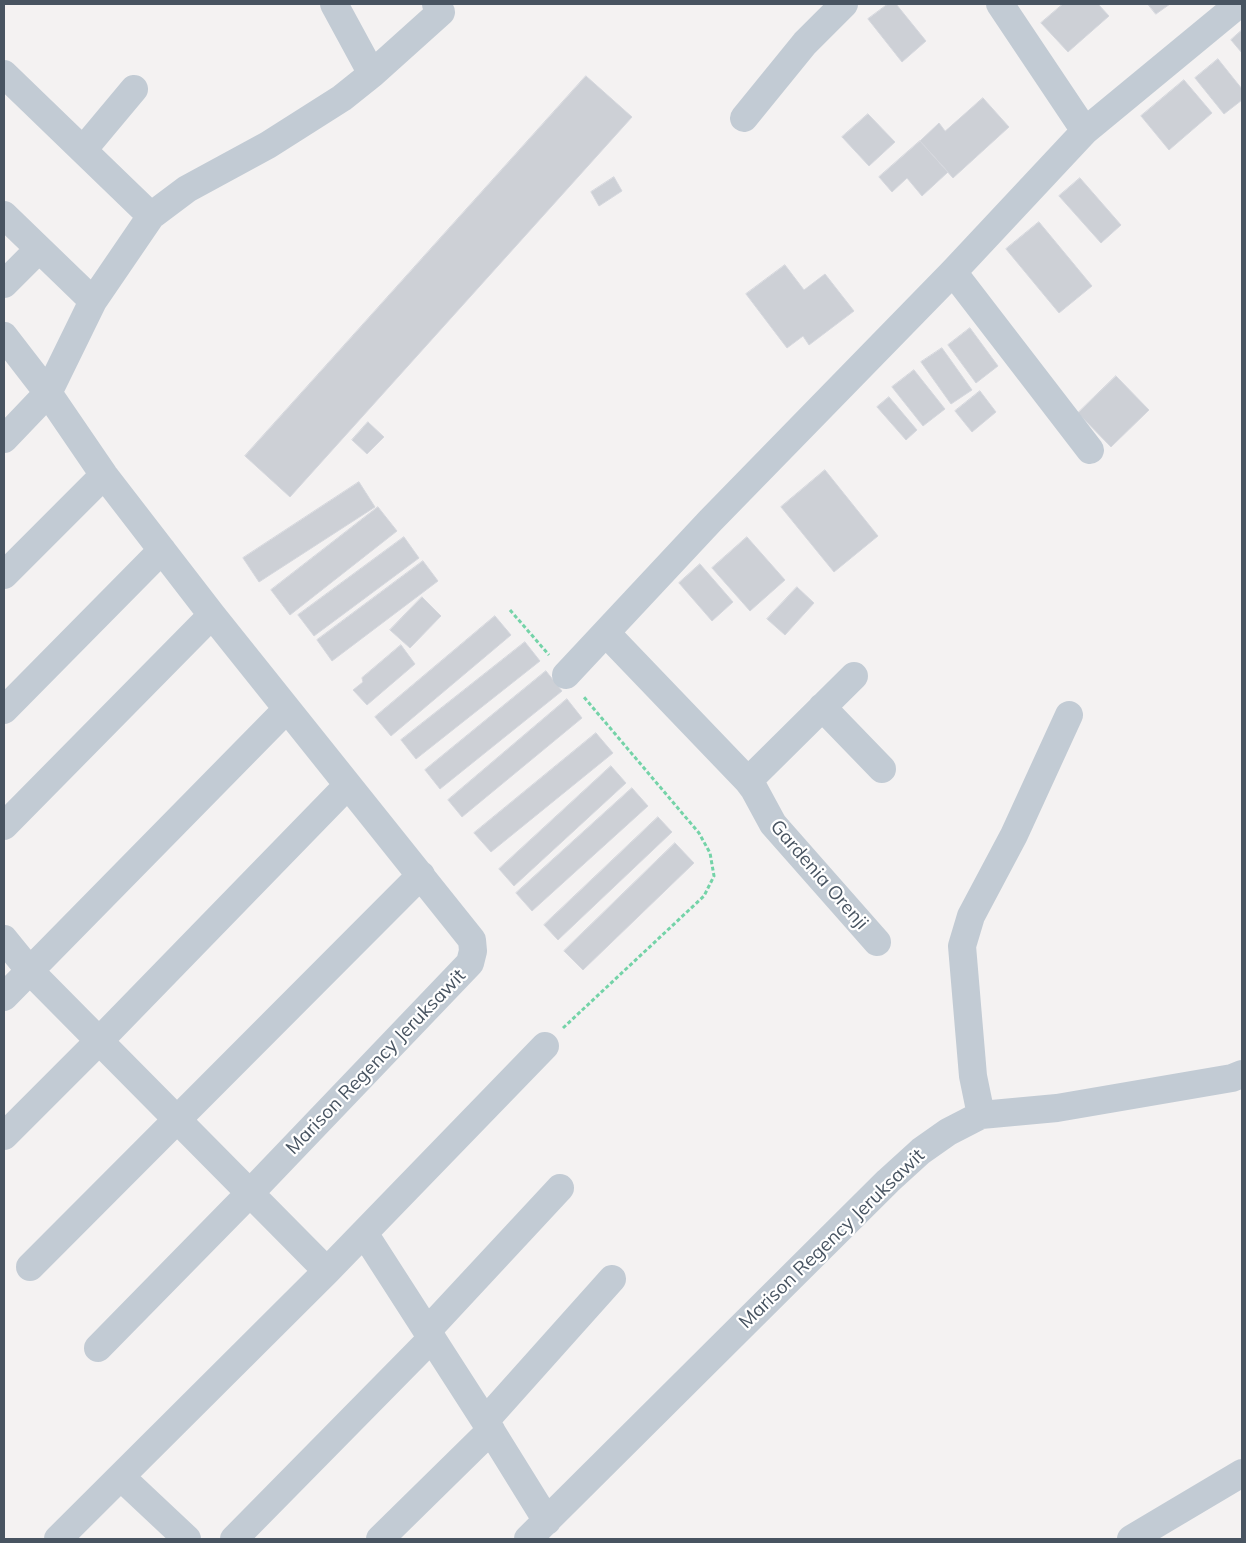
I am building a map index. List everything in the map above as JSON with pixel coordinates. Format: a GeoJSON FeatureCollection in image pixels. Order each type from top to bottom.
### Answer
{"type":"FeatureCollection","features":[{"type":"Feature","properties":{"kind":"street"},"geometry":{"type":"LineString","coordinates":[[334,4],[372,74]]}},
{"type":"Feature","properties":{"kind":"street"},"geometry":{"type":"LineString","coordinates":[[4,439],[48,393],[93,301],[151,216],[187,189],[268,145],[342,98],[372,74],[441,12],[436,4]]}},
{"type":"Feature","properties":{"kind":"street"},"geometry":{"type":"LineString","coordinates":[[744,118],[805,43],[844,4]]}},
{"type":"Feature","properties":{"kind":"street"},"geometry":{"type":"LineString","coordinates":[[1000,4],[1085,130]]}},
{"type":"Feature","properties":{"kind":"street"},"geometry":{"type":"LineString","coordinates":[[566,676],[710,521],[953,272],[1085,130],[1239,4]]}},
{"type":"Feature","properties":{"kind":"street"},"geometry":{"type":"LineString","coordinates":[[4,74],[151,216]]}},
{"type":"Feature","properties":{"kind":"street"},"geometry":{"type":"LineString","coordinates":[[83,150],[134,89]]}},
{"type":"Feature","properties":{"kind":"street"},"geometry":{"type":"LineString","coordinates":[[4,215],[93,301]]}},
{"type":"Feature","properties":{"kind":"street"},"geometry":{"type":"LineString","coordinates":[[4,284],[39,249]]}},
{"type":"Feature","properties":{"kind":"street"},"geometry":{"type":"LineString","coordinates":[[953,272],[1090,450]]}},
{"type":"Feature","properties":{"kind":"street","name":"Marison Regency Jeruksawit"},"geometry":{"type":"LineString","coordinates":[[4,336],[48,393],[104,475],[212,615],[472,940],[473,951],[470,963],[250,1193],[98,1348]]}},
{"type":"Feature","properties":{"kind":"street"},"geometry":{"type":"LineString","coordinates":[[4,575],[104,475]]}},
{"type":"Feature","properties":{"kind":"street"},"geometry":{"type":"LineString","coordinates":[[4,710],[162,550]]}},
{"type":"Feature","properties":{"kind":"street"},"geometry":{"type":"LineString","coordinates":[[4,826],[212,615]]}},
{"type":"Feature","properties":{"kind":"street","name":"Gardenia Orenji"},"geometry":{"type":"LineString","coordinates":[[606,633],[748,781],[770,820],[877,942]]}},
{"type":"Feature","properties":{"kind":"street"},"geometry":{"type":"LineString","coordinates":[[748,781],[854,676]]}},
{"type":"Feature","properties":{"kind":"street"},"geometry":{"type":"LineString","coordinates":[[822,707],[882,769]]}},
{"type":"Feature","properties":{"kind":"street"},"geometry":{"type":"LineString","coordinates":[[4,996],[287,709]]}},
{"type":"Feature","properties":{"kind":"street"},"geometry":{"type":"LineString","coordinates":[[981,1115],[973,1076],[962,946],[971,916],[1014,835],[1069,716]]}},
{"type":"Feature","properties":{"kind":"street"},"geometry":{"type":"LineString","coordinates":[[4,1136],[348,785]]}},
{"type":"Feature","properties":{"kind":"street"},"geometry":{"type":"LineString","coordinates":[[30,1266],[421,876]]}},
{"type":"Feature","properties":{"kind":"street"},"geometry":{"type":"LineString","coordinates":[[4,939],[30,971],[328,1271]]}},
{"type":"Feature","properties":{"kind":"street"},"geometry":{"type":"LineString","coordinates":[[58,1539],[328,1271],[545,1046]]}},
{"type":"Feature","properties":{"kind":"street","name":"Marison Regency Jeruksawit"},"geometry":{"type":"LineString","coordinates":[[364,1233],[488,1425],[538,1530],[888,1181],[921,1151],[948,1132],[981,1115],[1057,1108],[1232,1078],[1242,1074]]}},
{"type":"Feature","properties":{"kind":"street"},"geometry":{"type":"LineString","coordinates":[[234,1539],[430,1334],[560,1188]]}},
{"type":"Feature","properties":{"kind":"street"},"geometry":{"type":"LineString","coordinates":[[380,1539],[488,1425],[612,1279]]}},
{"type":"Feature","properties":{"kind":"street"},"geometry":{"type":"LineString","coordinates":[[1131,1539],[1242,1474]]}},
{"type":"Feature","properties":{"kind":"street"},"geometry":{"type":"LineString","coordinates":[[121,1477],[187,1539]]}},
{"type":"Feature","properties":{"kind":"path"},"geometry":{"type":"LineString","coordinates":[[510,610],[699,833],[710,853],[714,876],[704,896],[545,1046]]}},
{"type":"Feature","properties":{"kind":"building"},"geometry":{"type":"Polygon","coordinates":[[[888,4],[896,4],[926,41],[902,62],[868,19],[888,4]]]}},
{"type":"Feature","properties":{"kind":"building"},"geometry":{"type":"Polygon","coordinates":[[[1063,4],[1098,4],[1109,16],[1068,52],[1041,23],[1063,4]]]}},
{"type":"Feature","properties":{"kind":"building"},"geometry":{"type":"Polygon","coordinates":[[[1148,4],[1170,4],[1156,14],[1148,4]]]}},
{"type":"Feature","properties":{"kind":"building"},"geometry":{"type":"Polygon","coordinates":[[[1242,30],[1242,53],[1231,40],[1242,30]]]}},
{"type":"Feature","properties":{"kind":"building"},"geometry":{"type":"Polygon","coordinates":[[[1218,59],[1242,89],[1242,100],[1224,114],[1195,78],[1218,59]]]}},
{"type":"Feature","properties":{"kind":"building"},"geometry":{"type":"Polygon","coordinates":[[[586,76],[632,117],[290,497],[245,456],[586,76]]]}},
{"type":"Feature","properties":{"kind":"building"},"geometry":{"type":"Polygon","coordinates":[[[1184,80],[1212,113],[1169,150],[1141,116],[1184,80]]]}},
{"type":"Feature","properties":{"kind":"building"},"geometry":{"type":"Polygon","coordinates":[[[983,98],[1009,127],[953,178],[920,141],[939,123],[945,131],[983,98]]]}},
{"type":"Feature","properties":{"kind":"building"},"geometry":{"type":"Polygon","coordinates":[[[868,114],[895,142],[869,166],[842,137],[868,114]]]}},
{"type":"Feature","properties":{"kind":"building"},"geometry":{"type":"Polygon","coordinates":[[[920,141],[948,172],[922,196],[907,178],[892,192],[879,177],[920,141]]]}},
{"type":"Feature","properties":{"kind":"building"},"geometry":{"type":"Polygon","coordinates":[[[614,177],[622,191],[599,206],[591,192],[614,177]]]}},
{"type":"Feature","properties":{"kind":"building"},"geometry":{"type":"Polygon","coordinates":[[[1080,178],[1121,225],[1101,243],[1059,196],[1080,178]]]}},
{"type":"Feature","properties":{"kind":"building"},"geometry":{"type":"Polygon","coordinates":[[[1039,222],[1092,286],[1059,313],[1006,249],[1039,222]]]}},
{"type":"Feature","properties":{"kind":"building"},"geometry":{"type":"Polygon","coordinates":[[[785,265],[804,290],[825,274],[854,311],[809,345],[803,336],[787,348],[746,294],[785,265]]]}},
{"type":"Feature","properties":{"kind":"building"},"geometry":{"type":"Polygon","coordinates":[[[970,328],[998,366],[976,383],[948,345],[970,328]]]}},
{"type":"Feature","properties":{"kind":"building"},"geometry":{"type":"Polygon","coordinates":[[[942,348],[972,390],[951,404],[921,362],[942,348]]]}},
{"type":"Feature","properties":{"kind":"building"},"geometry":{"type":"Polygon","coordinates":[[[914,370],[945,409],[923,426],[892,387],[914,370]]]}},
{"type":"Feature","properties":{"kind":"building"},"geometry":{"type":"Polygon","coordinates":[[[1116,376],[1149,410],[1111,447],[1078,413],[1116,376]]]}},
{"type":"Feature","properties":{"kind":"building"},"geometry":{"type":"Polygon","coordinates":[[[980,391],[996,412],[972,432],[955,411],[980,391]]]}},
{"type":"Feature","properties":{"kind":"building"},"geometry":{"type":"Polygon","coordinates":[[[889,397],[917,430],[906,440],[877,407],[889,397]]]}},
{"type":"Feature","properties":{"kind":"building"},"geometry":{"type":"Polygon","coordinates":[[[368,422],[384,437],[367,454],[352,440],[368,422]]]}},
{"type":"Feature","properties":{"kind":"building"},"geometry":{"type":"Polygon","coordinates":[[[825,470],[878,536],[834,572],[781,507],[825,470]]]}},
{"type":"Feature","properties":{"kind":"building"},"geometry":{"type":"Polygon","coordinates":[[[359,482],[375,507],[259,582],[243,558],[359,482]]]}},
{"type":"Feature","properties":{"kind":"building"},"geometry":{"type":"Polygon","coordinates":[[[378,507],[397,531],[290,615],[271,590],[378,507]]]}},
{"type":"Feature","properties":{"kind":"building"},"geometry":{"type":"Polygon","coordinates":[[[404,537],[419,558],[314,636],[298,615],[404,537]]]}},
{"type":"Feature","properties":{"kind":"building"},"geometry":{"type":"Polygon","coordinates":[[[747,537],[785,580],[750,611],[712,568],[747,537]]]}},
{"type":"Feature","properties":{"kind":"building"},"geometry":{"type":"Polygon","coordinates":[[[423,561],[438,581],[332,661],[317,640],[423,561]]]}},
{"type":"Feature","properties":{"kind":"building"},"geometry":{"type":"Polygon","coordinates":[[[700,564],[733,602],[712,621],[679,583],[700,564]]]}},
{"type":"Feature","properties":{"kind":"building"},"geometry":{"type":"Polygon","coordinates":[[[797,587],[814,603],[785,635],[767,619],[797,587]]]}},
{"type":"Feature","properties":{"kind":"building"},"geometry":{"type":"Polygon","coordinates":[[[422,597],[441,616],[410,648],[390,630],[422,597]]]}},
{"type":"Feature","properties":{"kind":"building"},"geometry":{"type":"Polygon","coordinates":[[[495,616],[511,635],[391,736],[375,717],[495,616]]]}},
{"type":"Feature","properties":{"kind":"building"},"geometry":{"type":"Polygon","coordinates":[[[525,642],[540,661],[416,759],[401,740],[525,642]]]}},
{"type":"Feature","properties":{"kind":"building"},"geometry":{"type":"Polygon","coordinates":[[[401,645],[415,664],[367,705],[353,690],[363,682],[362,678],[401,645]]]}},
{"type":"Feature","properties":{"kind":"building"},"geometry":{"type":"Polygon","coordinates":[[[546,671],[562,691],[440,789],[425,770],[546,671]]]}},
{"type":"Feature","properties":{"kind":"building"},"geometry":{"type":"Polygon","coordinates":[[[567,699],[582,718],[462,817],[448,800],[567,699]]]}},
{"type":"Feature","properties":{"kind":"building"},"geometry":{"type":"Polygon","coordinates":[[[596,733],[613,753],[491,852],[474,833],[596,733]]]}},
{"type":"Feature","properties":{"kind":"building"},"geometry":{"type":"Polygon","coordinates":[[[611,766],[626,783],[514,886],[499,869],[611,766]]]}},
{"type":"Feature","properties":{"kind":"building"},"geometry":{"type":"Polygon","coordinates":[[[632,788],[648,806],[532,911],[516,893],[632,788]]]}},
{"type":"Feature","properties":{"kind":"building"},"geometry":{"type":"Polygon","coordinates":[[[658,817],[672,832],[558,940],[544,925],[658,817]]]}},
{"type":"Feature","properties":{"kind":"building"},"geometry":{"type":"Polygon","coordinates":[[[675,843],[694,863],[583,970],[564,951],[675,843]]]}}]}
